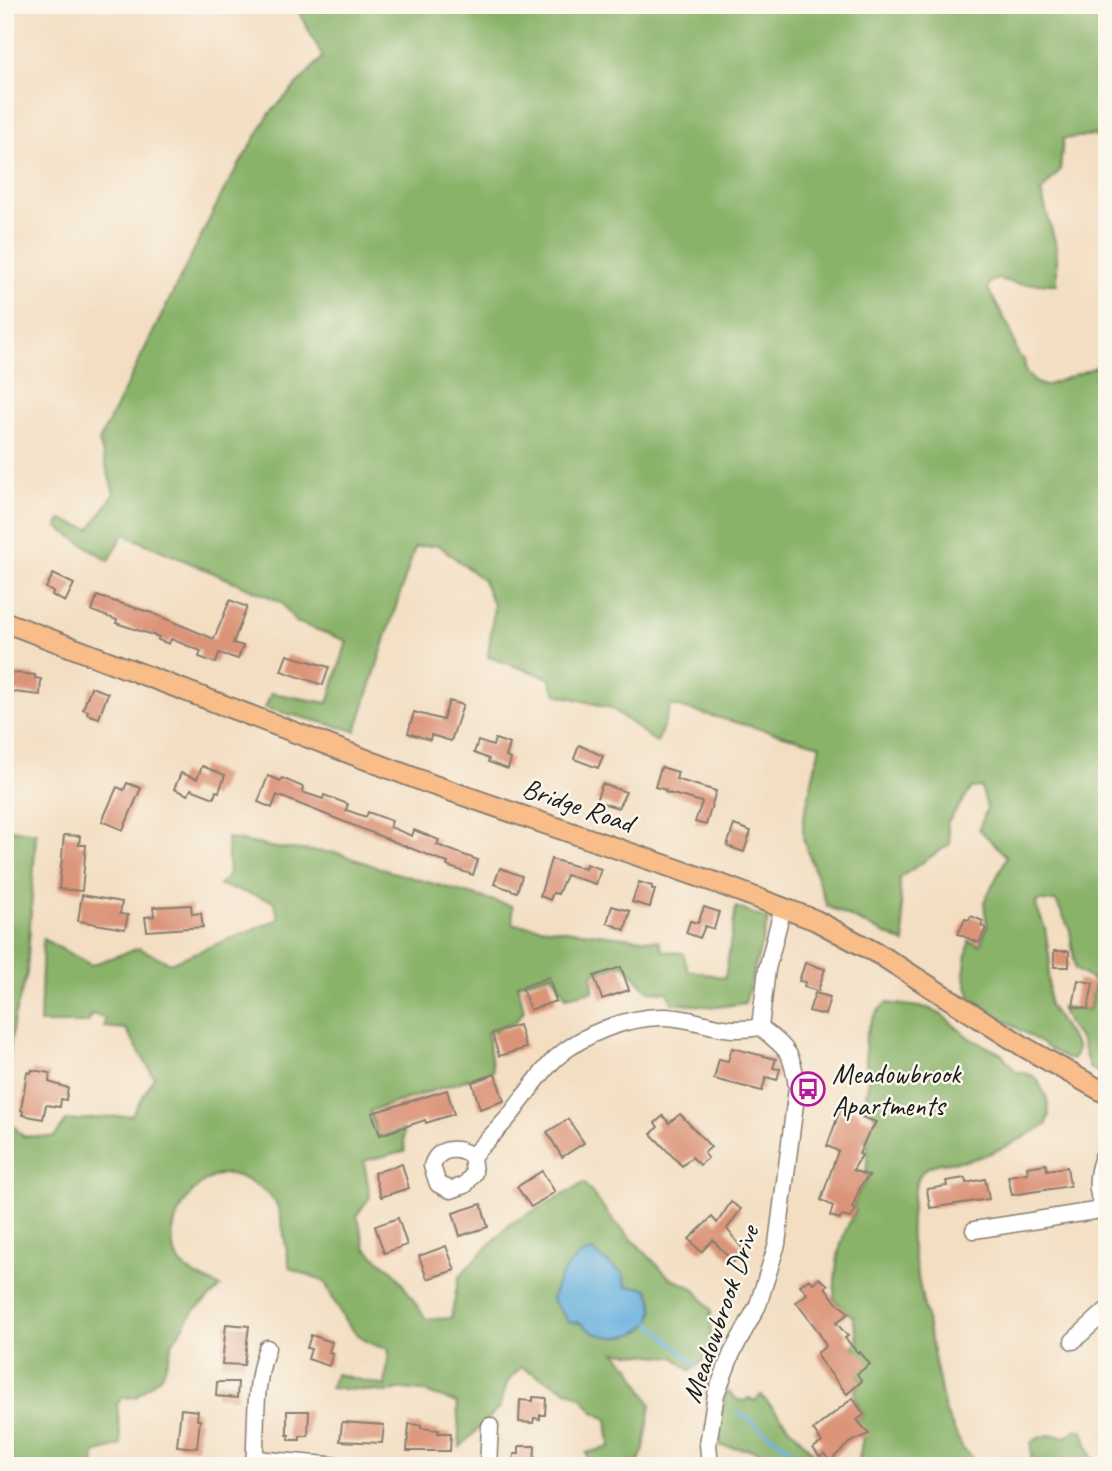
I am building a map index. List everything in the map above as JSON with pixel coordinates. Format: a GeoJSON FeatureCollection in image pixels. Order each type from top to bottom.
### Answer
{"type":"FeatureCollection","features":[{"type":"Feature","properties":{"kind":"main road","name":"Bridge Road"},"geometry":{"type":"LineString","coordinates":[[5,622],[433,785],[783,907],[882,956],[1026,1048],[1107,1094]]}},
{"type":"Feature","properties":{"kind":"street"},"geometry":{"type":"LineString","coordinates":[[472,1156],[503,1124],[555,1059],[567,1049],[594,1035],[628,1023],[665,1017],[726,1030],[760,1027],[768,969],[783,907]]}},
{"type":"Feature","properties":{"kind":"street","name":"Meadowbrook Drive"},"geometry":{"type":"LineString","coordinates":[[710,1466],[708,1444],[716,1394],[732,1353],[758,1305],[777,1244],[797,1088],[795,1069],[788,1051],[760,1027]]}},
{"type":"Feature","properties":{"kind":"street"},"geometry":{"type":"LineString","coordinates":[[974,1230],[1105,1208],[1097,1196],[1097,1180],[1107,1148]]}},
{"type":"Feature","properties":{"kind":"street"},"geometry":{"type":"LineString","coordinates":[[1073,1341],[1107,1310]]}},
{"type":"Feature","properties":{"kind":"street"},"geometry":{"type":"LineString","coordinates":[[267,1348],[257,1384],[254,1462],[341,1466]]}},
{"type":"Feature","properties":{"kind":"street"},"geometry":{"type":"LineString","coordinates":[[488,1466],[490,1426]]}},
{"type":"Feature","properties":{"kind":"green space"},"geometry":{"type":"Polygon","coordinates":[[[295,5],[1107,5],[1107,156],[1095,135],[1063,139],[1060,170],[1041,192],[1057,249],[1057,284],[1019,284],[998,279],[990,282],[988,289],[1010,329],[1018,354],[1024,360],[1026,372],[1036,383],[1045,386],[1107,363],[1107,1076],[1089,1068],[1082,1042],[1068,1024],[1061,1007],[1089,1010],[1095,982],[1075,969],[1070,930],[1056,901],[1037,901],[1036,906],[1045,928],[1050,962],[1049,1005],[1077,1047],[1072,1059],[1066,1059],[971,999],[964,974],[969,941],[980,945],[987,927],[984,902],[1007,857],[979,829],[987,808],[981,787],[972,788],[947,823],[950,844],[899,878],[905,943],[827,906],[803,838],[803,821],[820,745],[671,705],[657,743],[611,708],[556,694],[549,678],[488,657],[494,606],[483,580],[438,545],[415,547],[356,731],[265,708],[271,693],[328,703],[347,641],[296,622],[281,602],[123,534],[109,561],[57,527],[61,520],[90,529],[114,494],[99,441],[223,192],[270,113],[323,57],[295,5]]]}},
{"type":"Feature","properties":{"kind":"green space"},"geometry":{"type":"Polygon","coordinates":[[[5,828],[36,833],[27,973],[14,1018],[5,1087],[5,828]]]}},
{"type":"Feature","properties":{"kind":"green space"},"geometry":{"type":"Polygon","coordinates":[[[227,838],[276,848],[338,853],[385,870],[512,906],[513,924],[659,941],[663,951],[683,953],[688,970],[725,978],[736,907],[768,920],[745,1003],[717,1007],[672,1003],[668,992],[648,991],[624,964],[592,974],[593,991],[566,997],[552,974],[518,984],[524,1011],[514,1023],[487,1033],[493,1071],[370,1111],[379,1137],[403,1130],[405,1151],[364,1161],[370,1197],[357,1215],[366,1249],[395,1273],[426,1319],[451,1318],[459,1276],[510,1224],[584,1183],[615,1222],[670,1278],[694,1288],[711,1310],[711,1341],[703,1361],[691,1371],[674,1357],[615,1352],[631,1368],[651,1405],[644,1449],[637,1466],[591,1466],[586,1453],[610,1447],[607,1419],[592,1411],[583,1398],[521,1367],[508,1381],[499,1408],[460,1447],[457,1403],[422,1391],[404,1389],[386,1392],[330,1388],[336,1374],[385,1386],[389,1349],[365,1341],[356,1334],[342,1315],[325,1282],[290,1268],[281,1218],[275,1202],[250,1182],[223,1174],[200,1185],[190,1195],[176,1220],[173,1233],[173,1246],[181,1264],[196,1276],[221,1287],[193,1312],[173,1342],[163,1374],[136,1397],[122,1398],[117,1404],[121,1445],[95,1453],[94,1466],[5,1466],[5,1117],[23,1136],[54,1137],[66,1121],[132,1115],[154,1077],[126,1029],[104,1027],[105,1018],[92,1014],[88,1023],[40,1023],[43,939],[91,965],[139,948],[170,963],[279,919],[274,901],[219,885],[229,875],[227,838]]]}},
{"type":"Feature","properties":{"kind":"green space"},"geometry":{"type":"Polygon","coordinates":[[[886,1003],[928,1008],[942,1015],[969,1038],[1002,1054],[1015,1071],[1037,1079],[1047,1099],[1047,1124],[983,1156],[930,1166],[920,1174],[914,1192],[911,1242],[945,1411],[963,1449],[983,1466],[858,1466],[863,1436],[857,1420],[864,1415],[854,1394],[862,1381],[857,1374],[858,1353],[852,1346],[858,1340],[853,1317],[834,1300],[834,1288],[841,1243],[856,1210],[853,1209],[855,1200],[869,1177],[866,1175],[866,1136],[877,1117],[864,1106],[868,1082],[865,1047],[872,1020],[886,1003]]]}},
{"type":"Feature","properties":{"kind":"green space"},"geometry":{"type":"Polygon","coordinates":[[[727,1391],[738,1400],[744,1401],[749,1398],[755,1401],[761,1395],[825,1466],[772,1466],[754,1450],[721,1446],[719,1426],[727,1391]]]}},
{"type":"Feature","properties":{"kind":"green space"},"geometry":{"type":"Polygon","coordinates":[[[1077,1429],[1083,1431],[1094,1466],[1031,1466],[1031,1443],[1047,1436],[1066,1437],[1077,1429]]]}},
{"type":"Feature","properties":{"kind":"water"},"geometry":{"type":"Polygon","coordinates":[[[592,1251],[623,1274],[626,1286],[647,1288],[653,1305],[652,1318],[644,1328],[619,1337],[605,1336],[591,1331],[581,1323],[569,1322],[552,1300],[565,1270],[577,1258],[592,1251]]]}},
{"type":"Feature","properties":{"kind":"building"},"geometry":{"type":"Polygon","coordinates":[[[53,574],[74,584],[65,602],[46,588],[53,574]]]}},
{"type":"Feature","properties":{"kind":"building"},"geometry":{"type":"Polygon","coordinates":[[[97,596],[152,613],[214,639],[230,600],[247,607],[233,643],[243,646],[238,659],[219,653],[216,663],[199,657],[201,651],[171,639],[169,644],[158,640],[159,637],[116,623],[117,620],[92,611],[97,596]]]}},
{"type":"Feature","properties":{"kind":"building"},"geometry":{"type":"Polygon","coordinates":[[[287,655],[329,667],[323,685],[281,671],[287,655]]]}},
{"type":"Feature","properties":{"kind":"building"},"geometry":{"type":"Polygon","coordinates":[[[7,672],[35,675],[35,678],[41,679],[40,695],[5,691],[7,672]]]}},
{"type":"Feature","properties":{"kind":"building"},"geometry":{"type":"Polygon","coordinates":[[[91,687],[108,693],[99,718],[87,714],[88,711],[83,709],[91,687]]]}},
{"type":"Feature","properties":{"kind":"building"},"geometry":{"type":"Polygon","coordinates":[[[449,701],[463,705],[451,741],[431,735],[430,740],[408,733],[414,712],[443,720],[449,701]]]}},
{"type":"Feature","properties":{"kind":"building"},"geometry":{"type":"Polygon","coordinates":[[[495,739],[510,744],[506,757],[511,759],[508,769],[488,762],[489,759],[474,753],[478,741],[493,746],[495,739]]]}},
{"type":"Feature","properties":{"kind":"building"},"geometry":{"type":"Polygon","coordinates":[[[579,745],[603,756],[598,768],[574,759],[579,745]]]}},
{"type":"Feature","properties":{"kind":"building"},"geometry":{"type":"Polygon","coordinates":[[[202,766],[225,775],[214,798],[191,789],[188,795],[174,789],[181,773],[197,779],[202,766]]]}},
{"type":"Feature","properties":{"kind":"building"},"geometry":{"type":"Polygon","coordinates":[[[661,767],[678,772],[676,779],[716,791],[706,825],[695,822],[702,802],[655,787],[661,767]]]}},
{"type":"Feature","properties":{"kind":"building"},"geometry":{"type":"Polygon","coordinates":[[[268,776],[281,781],[282,778],[303,787],[302,792],[323,799],[324,795],[348,804],[346,810],[366,817],[368,812],[392,821],[390,827],[412,836],[414,830],[439,840],[437,845],[478,860],[473,875],[277,795],[272,808],[258,802],[268,776]]]}},
{"type":"Feature","properties":{"kind":"building"},"geometry":{"type":"Polygon","coordinates":[[[127,783],[141,788],[123,830],[102,821],[117,787],[124,790],[127,783]]]}},
{"type":"Feature","properties":{"kind":"building"},"geometry":{"type":"Polygon","coordinates":[[[602,784],[626,792],[618,808],[596,801],[602,784]]]}},
{"type":"Feature","properties":{"kind":"building"},"geometry":{"type":"Polygon","coordinates":[[[734,825],[751,831],[744,852],[727,846],[734,825]]]}},
{"type":"Feature","properties":{"kind":"building"},"geometry":{"type":"Polygon","coordinates":[[[64,835],[80,836],[79,845],[86,845],[82,891],[59,889],[64,835]]]}},
{"type":"Feature","properties":{"kind":"building"},"geometry":{"type":"Polygon","coordinates":[[[551,859],[585,869],[586,864],[601,869],[596,884],[566,875],[558,894],[553,893],[550,900],[540,896],[551,859]]]}},
{"type":"Feature","properties":{"kind":"building"},"geometry":{"type":"Polygon","coordinates":[[[500,868],[522,876],[517,892],[494,884],[500,868]]]}},
{"type":"Feature","properties":{"kind":"building"},"geometry":{"type":"Polygon","coordinates":[[[639,882],[652,886],[655,890],[650,907],[632,902],[639,882]]]}},
{"type":"Feature","properties":{"kind":"building"},"geometry":{"type":"Polygon","coordinates":[[[82,895],[122,902],[120,914],[128,915],[125,929],[78,921],[82,895]]]}},
{"type":"Feature","properties":{"kind":"building"},"geometry":{"type":"Polygon","coordinates":[[[191,905],[192,914],[201,913],[203,927],[147,931],[145,917],[154,916],[153,907],[191,905]]]}},
{"type":"Feature","properties":{"kind":"building"},"geometry":{"type":"Polygon","coordinates":[[[612,906],[630,911],[625,930],[607,923],[612,906]]]}},
{"type":"Feature","properties":{"kind":"building"},"geometry":{"type":"Polygon","coordinates":[[[704,907],[719,912],[714,929],[705,926],[700,938],[686,933],[690,921],[698,923],[704,907]]]}},
{"type":"Feature","properties":{"kind":"building"},"geometry":{"type":"Polygon","coordinates":[[[971,916],[983,921],[981,926],[986,928],[979,943],[958,934],[965,919],[969,920],[971,916]]]}},
{"type":"Feature","properties":{"kind":"building"},"geometry":{"type":"Polygon","coordinates":[[[1054,951],[1069,951],[1069,967],[1054,967],[1054,951]]]}},
{"type":"Feature","properties":{"kind":"building"},"geometry":{"type":"Polygon","coordinates":[[[805,963],[825,969],[818,991],[804,987],[805,982],[799,981],[805,963]]]}},
{"type":"Feature","properties":{"kind":"building"},"geometry":{"type":"Polygon","coordinates":[[[621,967],[629,990],[602,999],[594,976],[621,967]]]}},
{"type":"Feature","properties":{"kind":"building"},"geometry":{"type":"Polygon","coordinates":[[[549,977],[556,1001],[530,1010],[522,987],[549,977]]]}},
{"type":"Feature","properties":{"kind":"building"},"geometry":{"type":"Polygon","coordinates":[[[1078,980],[1093,983],[1088,1009],[1073,1006],[1078,980]]]}},
{"type":"Feature","properties":{"kind":"building"},"geometry":{"type":"Polygon","coordinates":[[[815,993],[830,997],[825,1015],[809,1011],[815,993]]]}},
{"type":"Feature","properties":{"kind":"building"},"geometry":{"type":"Polygon","coordinates":[[[519,1025],[526,1048],[499,1056],[492,1033],[519,1025]]]}},
{"type":"Feature","properties":{"kind":"building"},"geometry":{"type":"Polygon","coordinates":[[[732,1048],[776,1059],[773,1068],[780,1069],[777,1080],[766,1077],[762,1091],[714,1079],[719,1059],[728,1061],[732,1048]]]}},
{"type":"Feature","properties":{"kind":"building"},"geometry":{"type":"Polygon","coordinates":[[[32,1070],[50,1073],[49,1082],[68,1088],[66,1100],[61,1099],[60,1107],[46,1105],[43,1119],[22,1115],[27,1072],[31,1073],[32,1070]]]}},
{"type":"Feature","properties":{"kind":"building"},"geometry":{"type":"Polygon","coordinates":[[[495,1074],[504,1101],[480,1109],[472,1082],[495,1074]]]}},
{"type":"Feature","properties":{"kind":"building"},"geometry":{"type":"Polygon","coordinates":[[[447,1090],[454,1114],[426,1123],[425,1120],[380,1135],[372,1113],[447,1090]]]}},
{"type":"Feature","properties":{"kind":"building"},"geometry":{"type":"Polygon","coordinates":[[[842,1105],[861,1113],[859,1116],[876,1122],[853,1170],[869,1176],[861,1185],[852,1208],[856,1209],[851,1218],[842,1216],[840,1219],[830,1216],[833,1206],[821,1200],[838,1151],[827,1146],[842,1105]]]}},
{"type":"Feature","properties":{"kind":"building"},"geometry":{"type":"Polygon","coordinates":[[[680,1114],[711,1147],[704,1153],[708,1158],[700,1165],[692,1157],[682,1166],[651,1134],[658,1127],[655,1123],[663,1116],[669,1123],[680,1114]]]}},
{"type":"Feature","properties":{"kind":"building"},"geometry":{"type":"Polygon","coordinates":[[[568,1119],[584,1143],[562,1157],[547,1132],[568,1119]]]}},
{"type":"Feature","properties":{"kind":"building"},"geometry":{"type":"Polygon","coordinates":[[[402,1164],[409,1188],[381,1197],[374,1173],[402,1164]]]}},
{"type":"Feature","properties":{"kind":"building"},"geometry":{"type":"Polygon","coordinates":[[[1046,1164],[1047,1170],[1067,1167],[1070,1186],[1012,1195],[1008,1176],[1028,1173],[1027,1167],[1046,1164]]]}},
{"type":"Feature","properties":{"kind":"building"},"geometry":{"type":"Polygon","coordinates":[[[542,1171],[555,1192],[531,1207],[517,1187],[542,1171]]]}},
{"type":"Feature","properties":{"kind":"building"},"geometry":{"type":"Polygon","coordinates":[[[965,1178],[966,1183],[985,1179],[989,1199],[930,1208],[927,1189],[947,1186],[946,1181],[965,1178]]]}},
{"type":"Feature","properties":{"kind":"building"},"geometry":{"type":"Polygon","coordinates":[[[731,1202],[741,1209],[727,1229],[745,1252],[733,1262],[713,1240],[701,1252],[689,1239],[712,1217],[717,1223],[731,1202]]]}},
{"type":"Feature","properties":{"kind":"building"},"geometry":{"type":"Polygon","coordinates":[[[481,1204],[488,1227],[460,1236],[453,1213],[481,1204]]]}},
{"type":"Feature","properties":{"kind":"building"},"geometry":{"type":"Polygon","coordinates":[[[398,1218],[407,1245],[384,1253],[375,1226],[398,1218]]]}},
{"type":"Feature","properties":{"kind":"building"},"geometry":{"type":"Polygon","coordinates":[[[446,1246],[455,1270],[427,1279],[419,1256],[446,1246]]]}},
{"type":"Feature","properties":{"kind":"building"},"geometry":{"type":"Polygon","coordinates":[[[819,1278],[828,1285],[825,1287],[836,1302],[849,1313],[836,1323],[848,1336],[845,1338],[870,1364],[857,1374],[862,1381],[847,1394],[819,1359],[817,1353],[826,1346],[796,1302],[807,1294],[800,1285],[810,1279],[813,1283],[819,1278]]]}},
{"type":"Feature","properties":{"kind":"building"},"geometry":{"type":"Polygon","coordinates":[[[226,1324],[249,1326],[244,1365],[222,1364],[226,1324]]]}},
{"type":"Feature","properties":{"kind":"building"},"geometry":{"type":"Polygon","coordinates":[[[311,1335],[332,1342],[329,1352],[333,1353],[329,1366],[308,1359],[311,1349],[307,1348],[311,1335]]]}},
{"type":"Feature","properties":{"kind":"building"},"geometry":{"type":"Polygon","coordinates":[[[217,1382],[238,1382],[237,1398],[216,1396],[217,1382]]]}},
{"type":"Feature","properties":{"kind":"building"},"geometry":{"type":"Polygon","coordinates":[[[533,1397],[546,1398],[545,1415],[540,1415],[540,1419],[534,1418],[533,1423],[519,1422],[520,1400],[533,1401],[533,1397]]]}},
{"type":"Feature","properties":{"kind":"building"},"geometry":{"type":"Polygon","coordinates":[[[853,1398],[864,1415],[857,1420],[869,1434],[849,1443],[830,1461],[824,1454],[820,1457],[813,1448],[822,1442],[813,1430],[853,1398]]]}},
{"type":"Feature","properties":{"kind":"building"},"geometry":{"type":"Polygon","coordinates":[[[181,1409],[198,1411],[197,1420],[200,1420],[197,1448],[177,1446],[181,1409]]]}},
{"type":"Feature","properties":{"kind":"building"},"geometry":{"type":"Polygon","coordinates":[[[287,1411],[309,1411],[308,1436],[300,1436],[300,1440],[289,1440],[287,1411]]]}},
{"type":"Feature","properties":{"kind":"building"},"geometry":{"type":"Polygon","coordinates":[[[342,1422],[384,1425],[382,1443],[340,1441],[342,1422]]]}},
{"type":"Feature","properties":{"kind":"building"},"geometry":{"type":"Polygon","coordinates":[[[409,1424],[439,1430],[438,1433],[451,1433],[450,1451],[407,1451],[409,1424]]]}},
{"type":"Feature","properties":{"kind":"building"},"geometry":{"type":"Polygon","coordinates":[[[519,1446],[535,1446],[534,1466],[513,1466],[514,1454],[519,1454],[519,1446]]]}},
{"type":"Feature","properties":{"kind":"waterway"},"geometry":{"type":"LineString","coordinates":[[647,1320],[697,1366]]}},
{"type":"Feature","properties":{"kind":"waterway"},"geometry":{"type":"LineString","coordinates":[[738,1412],[796,1454],[801,1466]]}},
{"type":"Feature","properties":{"kind":"place","name":"Meadowbrook Apartments"},"geometry":{"type":"Point","coordinates":[808,1089]}}]}
